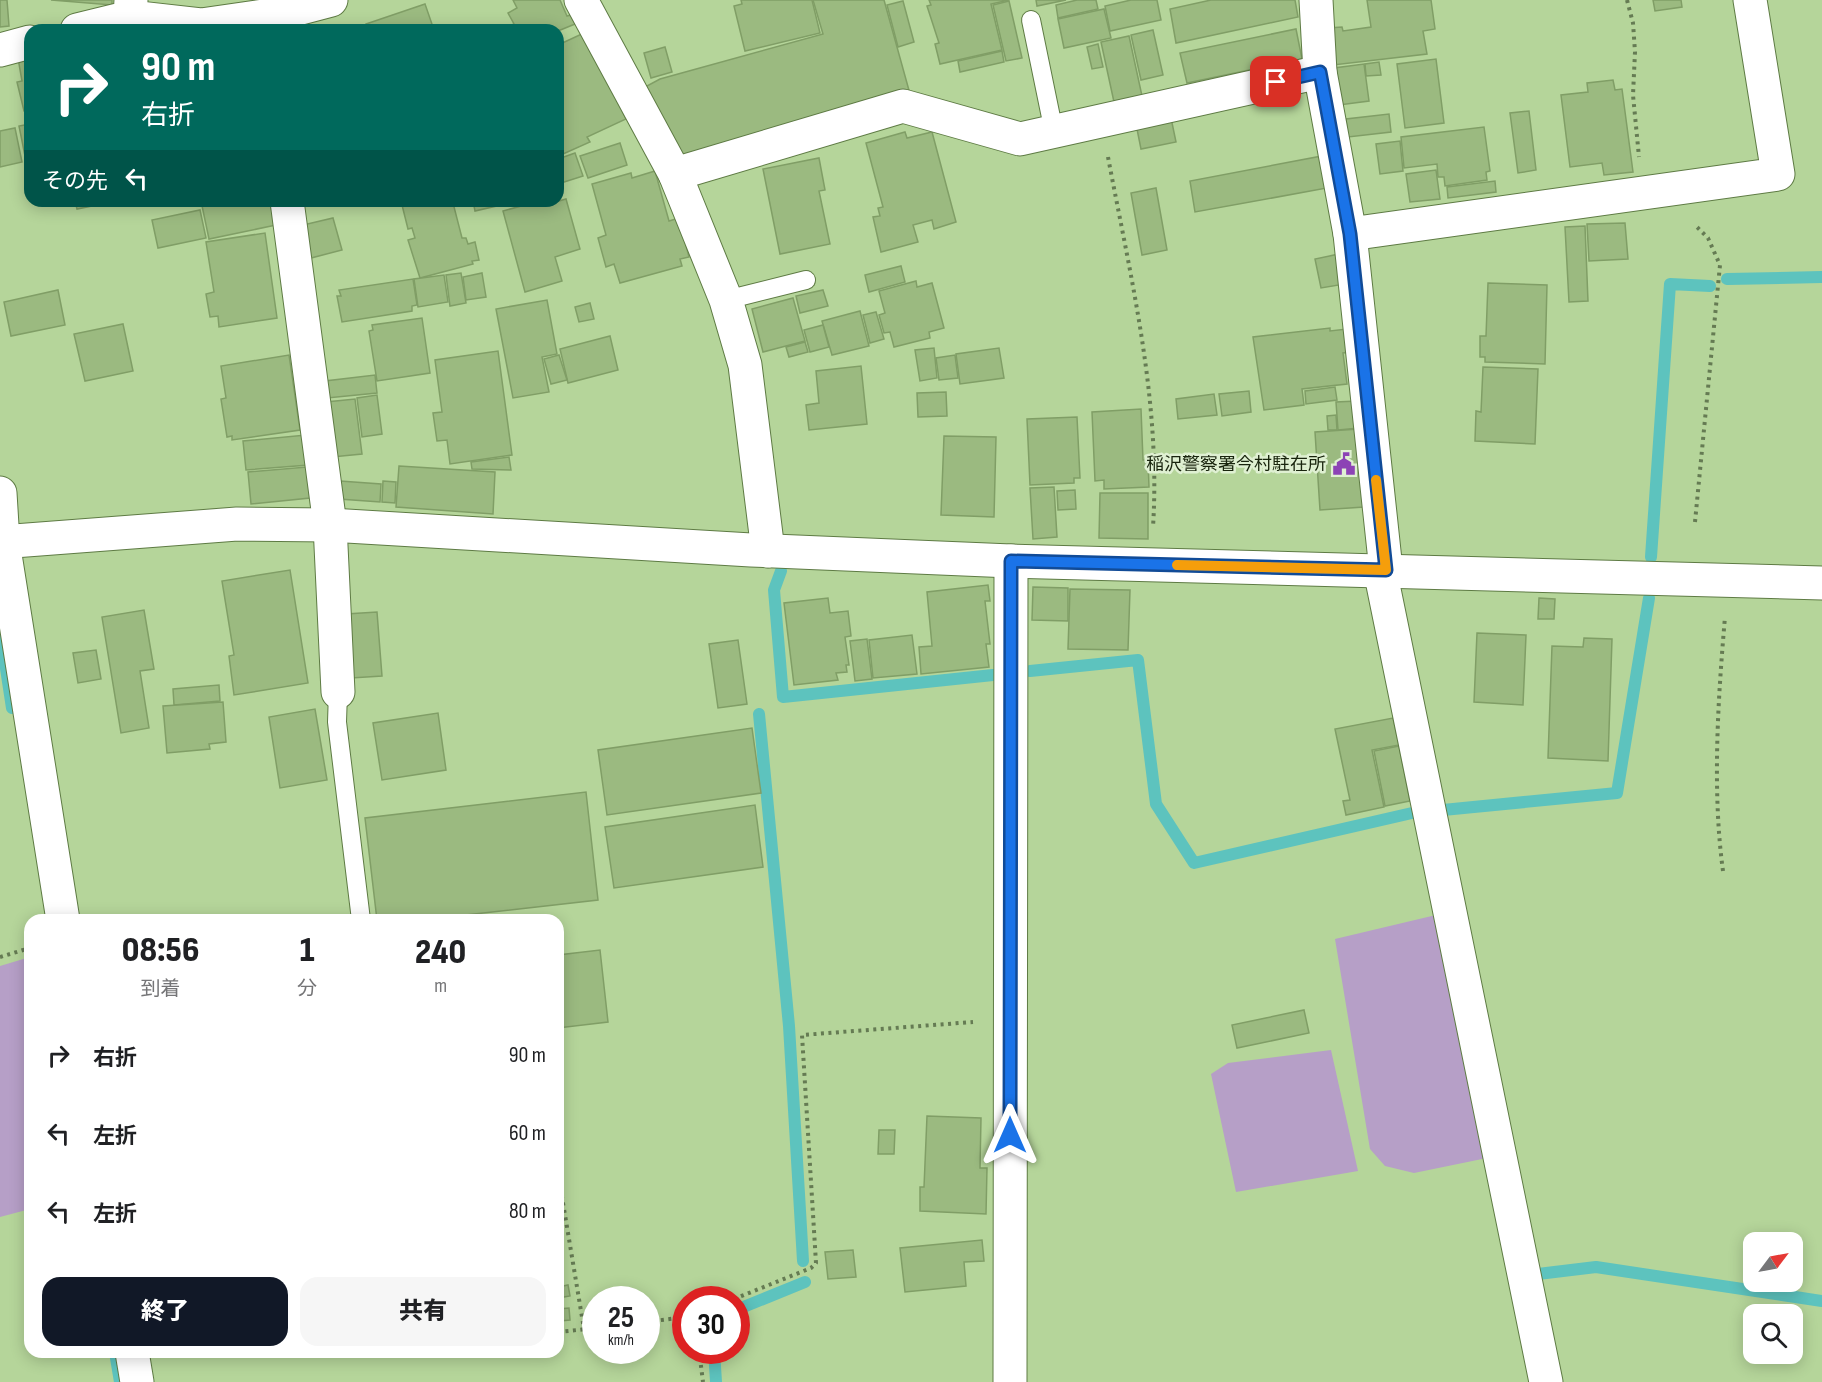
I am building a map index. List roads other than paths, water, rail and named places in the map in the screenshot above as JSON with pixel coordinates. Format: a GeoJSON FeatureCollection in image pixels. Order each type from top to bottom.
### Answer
{"type":"FeatureCollection","features":[{"type":"Feature","properties":{"kind":"street"},"geometry":{"type":"LineString","coordinates":[[227,24],[279,22],[332,0]]}},
{"type":"Feature","properties":{"kind":"street"},"geometry":{"type":"LineString","coordinates":[[581,0],[675,174],[726,300],[745,365],[768,551]]}},
{"type":"Feature","properties":{"kind":"street"},"geometry":{"type":"LineString","coordinates":[[1316,0],[1320,72],[1350,234],[1383,570],[1546,1382]]}},
{"type":"Feature","properties":{"kind":"street"},"geometry":{"type":"LineString","coordinates":[[1350,234],[1778,174],[1750,0]]}},
{"type":"Feature","properties":{"kind":"street"},"geometry":{"type":"LineString","coordinates":[[91,24],[130,8],[197,24]]}},
{"type":"Feature","properties":{"kind":"street"},"geometry":{"type":"LineString","coordinates":[[0,50],[24,44]]}},
{"type":"Feature","properties":{"kind":"street"},"geometry":{"type":"LineString","coordinates":[[675,174],[903,106],[1020,139],[1320,72]]}},
{"type":"Feature","properties":{"kind":"street"},"geometry":{"type":"LineString","coordinates":[[288,207],[330,525],[339,692]]}},
{"type":"Feature","properties":{"kind":"street"},"geometry":{"type":"LineString","coordinates":[[0,493],[2,542],[62,914]]}},
{"type":"Feature","properties":{"kind":"street"},"geometry":{"type":"LineString","coordinates":[[2,542],[237,524],[330,525],[768,551],[1011,561],[1822,583]]}},
{"type":"Feature","properties":{"kind":"street"},"geometry":{"type":"LineString","coordinates":[[1010,1382],[1011,561]]}},
{"type":"Feature","properties":{"kind":"street"},"geometry":{"type":"LineString","coordinates":[[133,1358],[137,1382]]}},
{"type":"Feature","properties":{"kind":"lane"},"geometry":{"type":"LineString","coordinates":[[1031,20],[1054,132]]}},
{"type":"Feature","properties":{"kind":"lane"},"geometry":{"type":"LineString","coordinates":[[726,300],[806,280]]}},
{"type":"Feature","properties":{"kind":"lane"},"geometry":{"type":"LineString","coordinates":[[339,692],[337,722],[360,914]]}},
{"type":"Feature","properties":{"kind":"waterway"},"geometry":{"type":"LineString","coordinates":[[1727,279],[1822,277]]}},
{"type":"Feature","properties":{"kind":"waterway"},"geometry":{"type":"LineString","coordinates":[[1651,557],[1670,284],[1710,286]]}},
{"type":"Feature","properties":{"kind":"waterway"},"geometry":{"type":"LineString","coordinates":[[781,571],[774,590],[783,697],[993,675]]}},
{"type":"Feature","properties":{"kind":"waterway"},"geometry":{"type":"LineString","coordinates":[[1443,810],[1617,793],[1649,598]]}},
{"type":"Feature","properties":{"kind":"waterway"},"geometry":{"type":"LineString","coordinates":[[0,629],[12,708]]}},
{"type":"Feature","properties":{"kind":"waterway"},"geometry":{"type":"LineString","coordinates":[[1030,671],[1138,660],[1156,804],[1194,863],[1412,813]]}},
{"type":"Feature","properties":{"kind":"waterway"},"geometry":{"type":"LineString","coordinates":[[759,714],[789,1026],[803,1261]]}},
{"type":"Feature","properties":{"kind":"waterway"},"geometry":{"type":"LineString","coordinates":[[1538,1274],[1596,1267],[1822,1301]]}},
{"type":"Feature","properties":{"kind":"waterway"},"geometry":{"type":"LineString","coordinates":[[750,1304],[805,1282]]}},
{"type":"Feature","properties":{"kind":"waterway"},"geometry":{"type":"LineString","coordinates":[[116,1358],[120,1382]]}},
{"type":"Feature","properties":{"kind":"waterway"},"geometry":{"type":"LineString","coordinates":[[715,1364],[716,1382]]}},
{"type":"Feature","properties":{"kind":"place","name":"稲沢警察署今村駐在所"},"geometry":{"type":"Point","coordinates":[1344,464]}}]}
